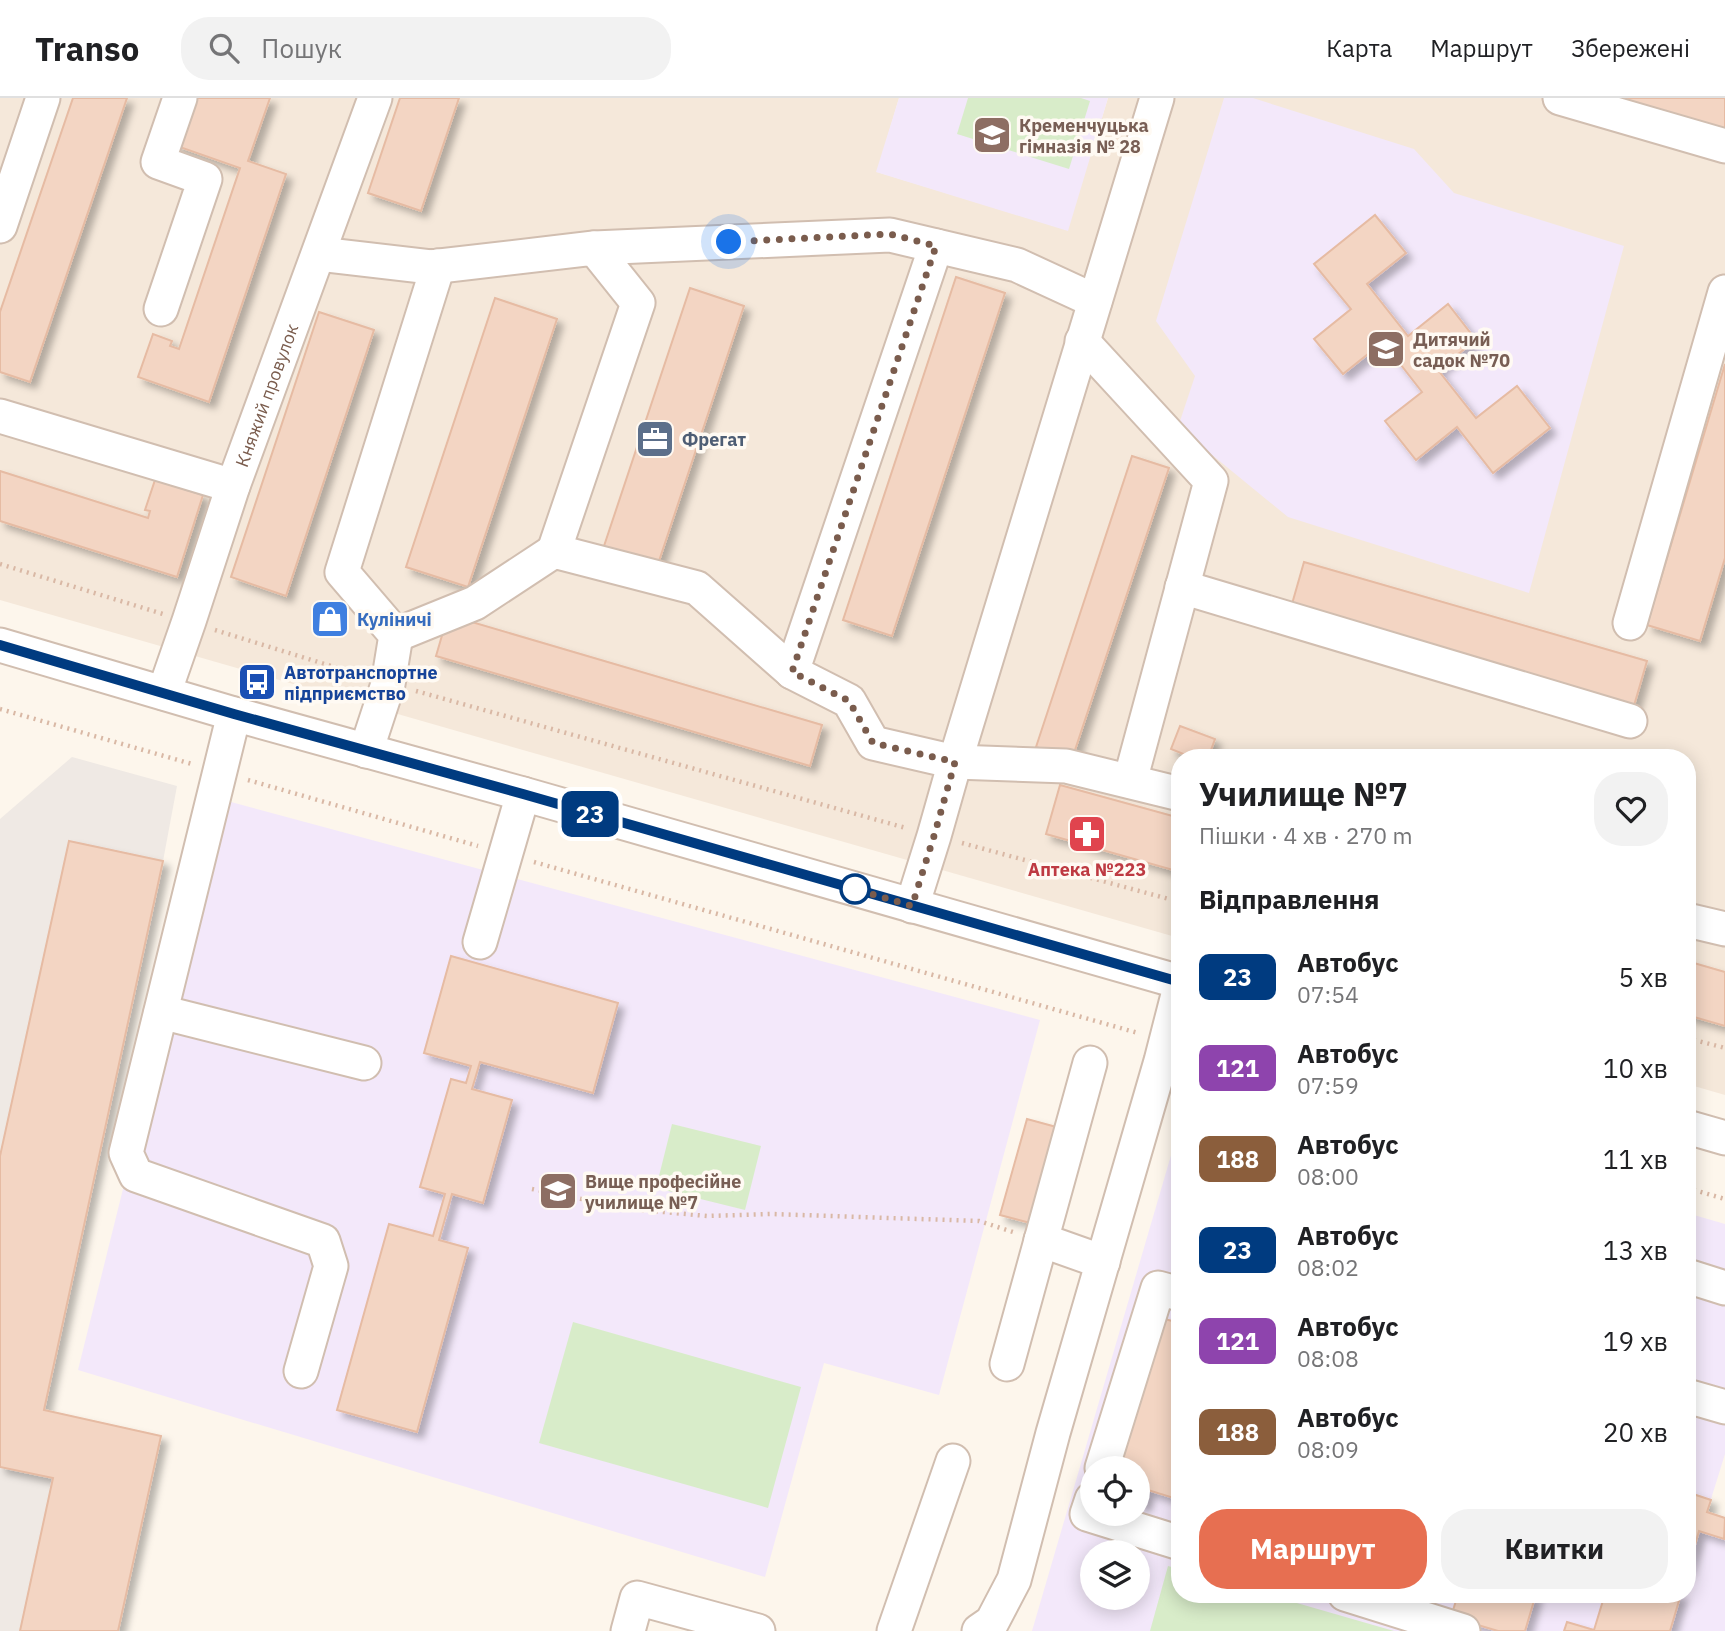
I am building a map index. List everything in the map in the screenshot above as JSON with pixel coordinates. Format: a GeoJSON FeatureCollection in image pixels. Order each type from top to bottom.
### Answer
{"type":"FeatureCollection","features":[{"type":"Feature","properties":{"kind":"street"},"geometry":{"type":"LineString","coordinates":[[0,226],[43,98]]}},
{"type":"Feature","properties":{"kind":"street"},"geometry":{"type":"LineString","coordinates":[[160,309],[205,179],[158,162],[180,98]]}},
{"type":"Feature","properties":{"kind":"street","name":"Княжий провулок"},"geometry":{"type":"LineString","coordinates":[[164,693],[233,486],[374,98]]}},
{"type":"Feature","properties":{"kind":"street"},"geometry":{"type":"LineString","coordinates":[[912,906],[1157,98]]}},
{"type":"Feature","properties":{"kind":"street"},"geometry":{"type":"LineString","coordinates":[[1560,98],[1725,146]]}},
{"type":"Feature","properties":{"kind":"street"},"geometry":{"type":"LineString","coordinates":[[319,254],[431,267],[594,248],[890,234],[1017,265],[1095,301]]}},
{"type":"Feature","properties":{"kind":"street"},"geometry":{"type":"LineString","coordinates":[[792,672],[936,246]]}},
{"type":"Feature","properties":{"kind":"street"},"geometry":{"type":"LineString","coordinates":[[396,635],[474,603],[554,551],[638,303],[594,248]]}},
{"type":"Feature","properties":{"kind":"street"},"geometry":{"type":"LineString","coordinates":[[366,751],[388,684],[396,635],[342,572],[438,266]]}},
{"type":"Feature","properties":{"kind":"street"},"geometry":{"type":"LineString","coordinates":[[1630,624],[1725,292]]}},
{"type":"Feature","properties":{"kind":"street"},"geometry":{"type":"LineString","coordinates":[[1083,341],[1211,481],[1130,782]]}},
{"type":"Feature","properties":{"kind":"street"},"geometry":{"type":"LineString","coordinates":[[0,416],[233,486]]}},
{"type":"Feature","properties":{"kind":"street"},"geometry":{"type":"LineString","coordinates":[[554,551],[697,588],[792,672],[849,701],[873,743],[955,762],[1066,766],[1171,792]]}},
{"type":"Feature","properties":{"kind":"street"},"geometry":{"type":"LineString","coordinates":[[1182,587],[1630,721]]}},
{"type":"Feature","properties":{"kind":"street"},"geometry":{"type":"LineString","coordinates":[[0,645],[1171,982]]}},
{"type":"Feature","properties":{"kind":"street"},"geometry":{"type":"LineString","coordinates":[[234,714],[126,1153],[135,1175],[323,1241],[331,1266],[301,1371]]}},
{"type":"Feature","properties":{"kind":"street"},"geometry":{"type":"LineString","coordinates":[[480,942],[523,794]]}},
{"type":"Feature","properties":{"kind":"street"},"geometry":{"type":"LineString","coordinates":[[1696,922],[1725,929]]}},
{"type":"Feature","properties":{"kind":"street"},"geometry":{"type":"LineString","coordinates":[[161,1012],[364,1063]]}},
{"type":"Feature","properties":{"kind":"street"},"geometry":{"type":"LineString","coordinates":[[987,1628],[1014,1580],[1053,1433],[1171,1023]]}},
{"type":"Feature","properties":{"kind":"street"},"geometry":{"type":"LineString","coordinates":[[1007,1364],[1090,1063]]}},
{"type":"Feature","properties":{"kind":"street"},"geometry":{"type":"LineString","coordinates":[[1696,1130],[1725,1138]]}},
{"type":"Feature","properties":{"kind":"street"},"geometry":{"type":"LineString","coordinates":[[1041,1240],[1103,1262]]}},
{"type":"Feature","properties":{"kind":"street"},"geometry":{"type":"LineString","coordinates":[[1696,1279],[1725,1288]]}},
{"type":"Feature","properties":{"kind":"street"},"geometry":{"type":"LineString","coordinates":[[1106,1456],[1158,1288],[1171,1292]]}},
{"type":"Feature","properties":{"kind":"street"},"geometry":{"type":"LineString","coordinates":[[1696,1399],[1725,1407]]}},
{"type":"Feature","properties":{"kind":"street"},"geometry":{"type":"LineString","coordinates":[[894,1631],[953,1461]]}},
{"type":"Feature","properties":{"kind":"street"},"geometry":{"type":"LineString","coordinates":[[1125,1526],[1171,1540]]}},
{"type":"Feature","properties":{"kind":"street"},"geometry":{"type":"LineString","coordinates":[[628,1631],[637,1598],[758,1631]]}},
{"type":"Feature","properties":{"kind":"street"},"geometry":{"type":"LineString","coordinates":[[1374,1603],[1463,1631]]}},
{"type":"Feature","properties":{"kind":"path"},"geometry":{"type":"LineString","coordinates":[[0,564],[388,684],[1171,900]]}},
{"type":"Feature","properties":{"kind":"path"},"geometry":{"type":"LineString","coordinates":[[0,709],[1167,1040]]}},
{"type":"Feature","properties":{"kind":"path"},"geometry":{"type":"LineString","coordinates":[[1696,1040],[1725,1048]]}},
{"type":"Feature","properties":{"kind":"path"},"geometry":{"type":"LineString","coordinates":[[532,1189],[631,1209],[708,1216],[771,1214],[978,1221],[1041,1240]]}},
{"type":"Feature","properties":{"kind":"path"},"geometry":{"type":"LineString","coordinates":[[1696,1191],[1725,1199]]}},
{"type":"Feature","properties":{"kind":"shaded area"},"geometry":{"type":"Polygon","coordinates":[[[0,98],[899,98],[877,172],[1067,230],[1108,98],[1725,98],[1725,1095],[1696,1087],[1696,749],[1171,749],[1171,936],[0,600],[0,98]]]}},
{"type":"Feature","properties":{"kind":"shaded area","name":"Кременчуцька гімназія № 28"},"geometry":{"type":"Polygon","coordinates":[[[899,98],[1108,98],[1068,231],[876,172],[899,98]]]}},
{"type":"Feature","properties":{"kind":"shaded area","name":"Дитячий садок №70"},"geometry":{"type":"Polygon","coordinates":[[[1224,98],[1253,98],[1414,149],[1454,193],[1624,246],[1529,593],[1288,517],[1178,427],[1195,376],[1156,321],[1224,98]]]}},
{"type":"Feature","properties":{"kind":"shaded area"},"geometry":{"type":"Polygon","coordinates":[[[72,757],[177,786],[44,1410],[161,1436],[118,1631],[0,1631],[0,819],[72,757]]]}},
{"type":"Feature","properties":{"kind":"shaded area","name":"Вище професійне училище №7"},"geometry":{"type":"Polygon","coordinates":[[[220,799],[1040,1020],[939,1395],[824,1363],[765,1577],[78,1370],[220,799]]]}},
{"type":"Feature","properties":{"kind":"shaded area"},"geometry":{"type":"Polygon","coordinates":[[[1171,1155],[1171,1603],[1696,1603],[1696,1216],[1725,1224],[1725,1454],[1707,1512],[1725,1518],[1725,1631],[1032,1631],[1080,1467],[1080,1526],[1150,1526],[1150,1456],[1083,1456],[1171,1155]]]}},
{"type":"Feature","properties":{"kind":"green space"},"geometry":{"type":"Polygon","coordinates":[[[968,98],[1081,98],[1090,101],[1069,169],[957,134],[968,98]]]}},
{"type":"Feature","properties":{"kind":"green space"},"geometry":{"type":"Polygon","coordinates":[[[672,1124],[761,1146],[745,1210],[656,1188],[672,1124]]]}},
{"type":"Feature","properties":{"kind":"green space"},"geometry":{"type":"Polygon","coordinates":[[[573,1322],[801,1387],[768,1508],[539,1443],[573,1322]]]}},
{"type":"Feature","properties":{"kind":"green space"},"geometry":{"type":"Polygon","coordinates":[[[1168,1566],[1171,1567],[1171,1603],[1297,1603],[1394,1631],[1150,1631],[1168,1566]]]}},
{"type":"Feature","properties":{"kind":"building"},"geometry":{"type":"Polygon","coordinates":[[[73,98],[127,98],[30,382],[0,372],[0,312],[73,98]]]}},
{"type":"Feature","properties":{"kind":"building"},"geometry":{"type":"Polygon","coordinates":[[[191,98],[270,98],[248,161],[286,174],[209,402],[138,377],[153,334],[172,341],[170,346],[179,349],[240,168],[174,145],[191,98]]]}},
{"type":"Feature","properties":{"kind":"building"},"geometry":{"type":"Polygon","coordinates":[[[400,98],[459,98],[421,211],[368,193],[400,98]]]}},
{"type":"Feature","properties":{"kind":"building"},"geometry":{"type":"Polygon","coordinates":[[[1608,98],[1725,98],[1725,131],[1608,98]]]}},
{"type":"Feature","properties":{"kind":"building"},"geometry":{"type":"Polygon","coordinates":[[[1375,215],[1406,253],[1367,284],[1408,336],[1448,304],[1476,340],[1438,370],[1476,418],[1517,386],[1550,428],[1493,473],[1457,427],[1416,460],[1385,421],[1422,392],[1383,342],[1343,374],[1314,339],[1351,309],[1314,264],[1375,215]]]}},
{"type":"Feature","properties":{"kind":"building"},"geometry":{"type":"Polygon","coordinates":[[[956,277],[1005,293],[892,636],[843,620],[956,277]]]}},
{"type":"Feature","properties":{"kind":"building"},"geometry":{"type":"Polygon","coordinates":[[[690,288],[744,306],[654,576],[600,558],[690,288]]]}},
{"type":"Feature","properties":{"kind":"building"},"geometry":{"type":"Polygon","coordinates":[[[495,298],[557,319],[468,587],[406,567],[495,298]]]}},
{"type":"Feature","properties":{"kind":"building"},"geometry":{"type":"Polygon","coordinates":[[[319,312],[374,330],[286,596],[231,577],[319,312]]]}},
{"type":"Feature","properties":{"kind":"building"},"geometry":{"type":"Polygon","coordinates":[[[1725,364],[1725,558],[1700,641],[1647,625],[1725,364]]]}},
{"type":"Feature","properties":{"kind":"building"},"geometry":{"type":"Polygon","coordinates":[[[1132,456],[1169,468],[1072,759],[1036,747],[1132,456]]]}},
{"type":"Feature","properties":{"kind":"building"},"geometry":{"type":"Polygon","coordinates":[[[0,471],[148,518],[150,511],[145,510],[155,480],[203,495],[177,577],[0,521],[0,471]]]}},
{"type":"Feature","properties":{"kind":"building"},"geometry":{"type":"Polygon","coordinates":[[[1304,562],[1647,661],[1633,709],[1290,611],[1304,562]]]}},
{"type":"Feature","properties":{"kind":"building"},"geometry":{"type":"Polygon","coordinates":[[[448,615],[822,725],[810,766],[436,656],[448,615]]]}},
{"type":"Feature","properties":{"kind":"building"},"geometry":{"type":"Polygon","coordinates":[[[1180,726],[1215,739],[1211,749],[1171,749],[1180,726]]]}},
{"type":"Feature","properties":{"kind":"building"},"geometry":{"type":"Polygon","coordinates":[[[1060,785],[1171,816],[1171,869],[1046,834],[1060,785]]]}},
{"type":"Feature","properties":{"kind":"building"},"geometry":{"type":"Polygon","coordinates":[[[69,841],[163,861],[44,1410],[161,1436],[118,1631],[20,1631],[53,1478],[0,1467],[0,1156],[69,841]]]}},
{"type":"Feature","properties":{"kind":"building"},"geometry":{"type":"Polygon","coordinates":[[[451,956],[618,1003],[593,1093],[480,1062],[472,1089],[512,1100],[483,1203],[452,1194],[439,1240],[468,1248],[417,1432],[337,1410],[389,1224],[433,1236],[445,1194],[420,1187],[451,1079],[466,1083],[471,1066],[424,1053],[451,956]]]}},
{"type":"Feature","properties":{"kind":"building"},"geometry":{"type":"Polygon","coordinates":[[[1696,964],[1725,972],[1725,1026],[1696,1018],[1696,964]]]}},
{"type":"Feature","properties":{"kind":"building"},"geometry":{"type":"Polygon","coordinates":[[[1027,1119],[1060,1128],[1034,1224],[1000,1215],[1027,1119]]]}},
{"type":"Feature","properties":{"kind":"building"},"geometry":{"type":"Polygon","coordinates":[[[1157,1317],[1171,1321],[1171,1497],[1150,1491],[1150,1456],[1116,1456],[1157,1317]]]}},
{"type":"Feature","properties":{"kind":"building"},"geometry":{"type":"Polygon","coordinates":[[[1696,1495],[1711,1500],[1707,1512],[1725,1518],[1724,1539],[1699,1531],[1696,1542],[1696,1495]]]}},
{"type":"Feature","properties":{"kind":"building"},"geometry":{"type":"Polygon","coordinates":[[[1455,1603],[1533,1603],[1525,1631],[1498,1631],[1451,1617],[1455,1603]]]}},
{"type":"Feature","properties":{"kind":"building"},"geometry":{"type":"Polygon","coordinates":[[[1602,1603],[1678,1603],[1670,1631],[1564,1631],[1567,1622],[1594,1630],[1602,1603]]]}},
{"type":"Feature","properties":{"kind":"bus line","name":"23"},"geometry":{"type":"LineString","coordinates":[[0,645],[1171,979]]}},
{"type":"Feature","properties":{"kind":"place","name":"Кременчуцька гімназія № 28"},"geometry":{"type":"Point","coordinates":[992,135]}},
{"type":"Feature","properties":{"kind":"place","name":"Дитячий садок №70"},"geometry":{"type":"Point","coordinates":[1386,349]}},
{"type":"Feature","properties":{"kind":"place","name":"Фрегат"},"geometry":{"type":"Point","coordinates":[655,439]}},
{"type":"Feature","properties":{"kind":"place","name":"Куліничі"},"geometry":{"type":"Point","coordinates":[330,619]}},
{"type":"Feature","properties":{"kind":"place","name":"Автотранспортне підприємство"},"geometry":{"type":"Point","coordinates":[257,682]}},
{"type":"Feature","properties":{"kind":"place","name":"Аптека №223"},"geometry":{"type":"Point","coordinates":[1087,834]}},
{"type":"Feature","properties":{"kind":"place","name":"Вище професійне училище №7"},"geometry":{"type":"Point","coordinates":[558,1191]}},
{"type":"Feature","properties":{"kind":"route"},"geometry":{"type":"LineString","coordinates":[[729,242],[890,234],[936,246],[792,672],[849,701],[873,743],[955,762],[912,906],[855,889]]}}]}
